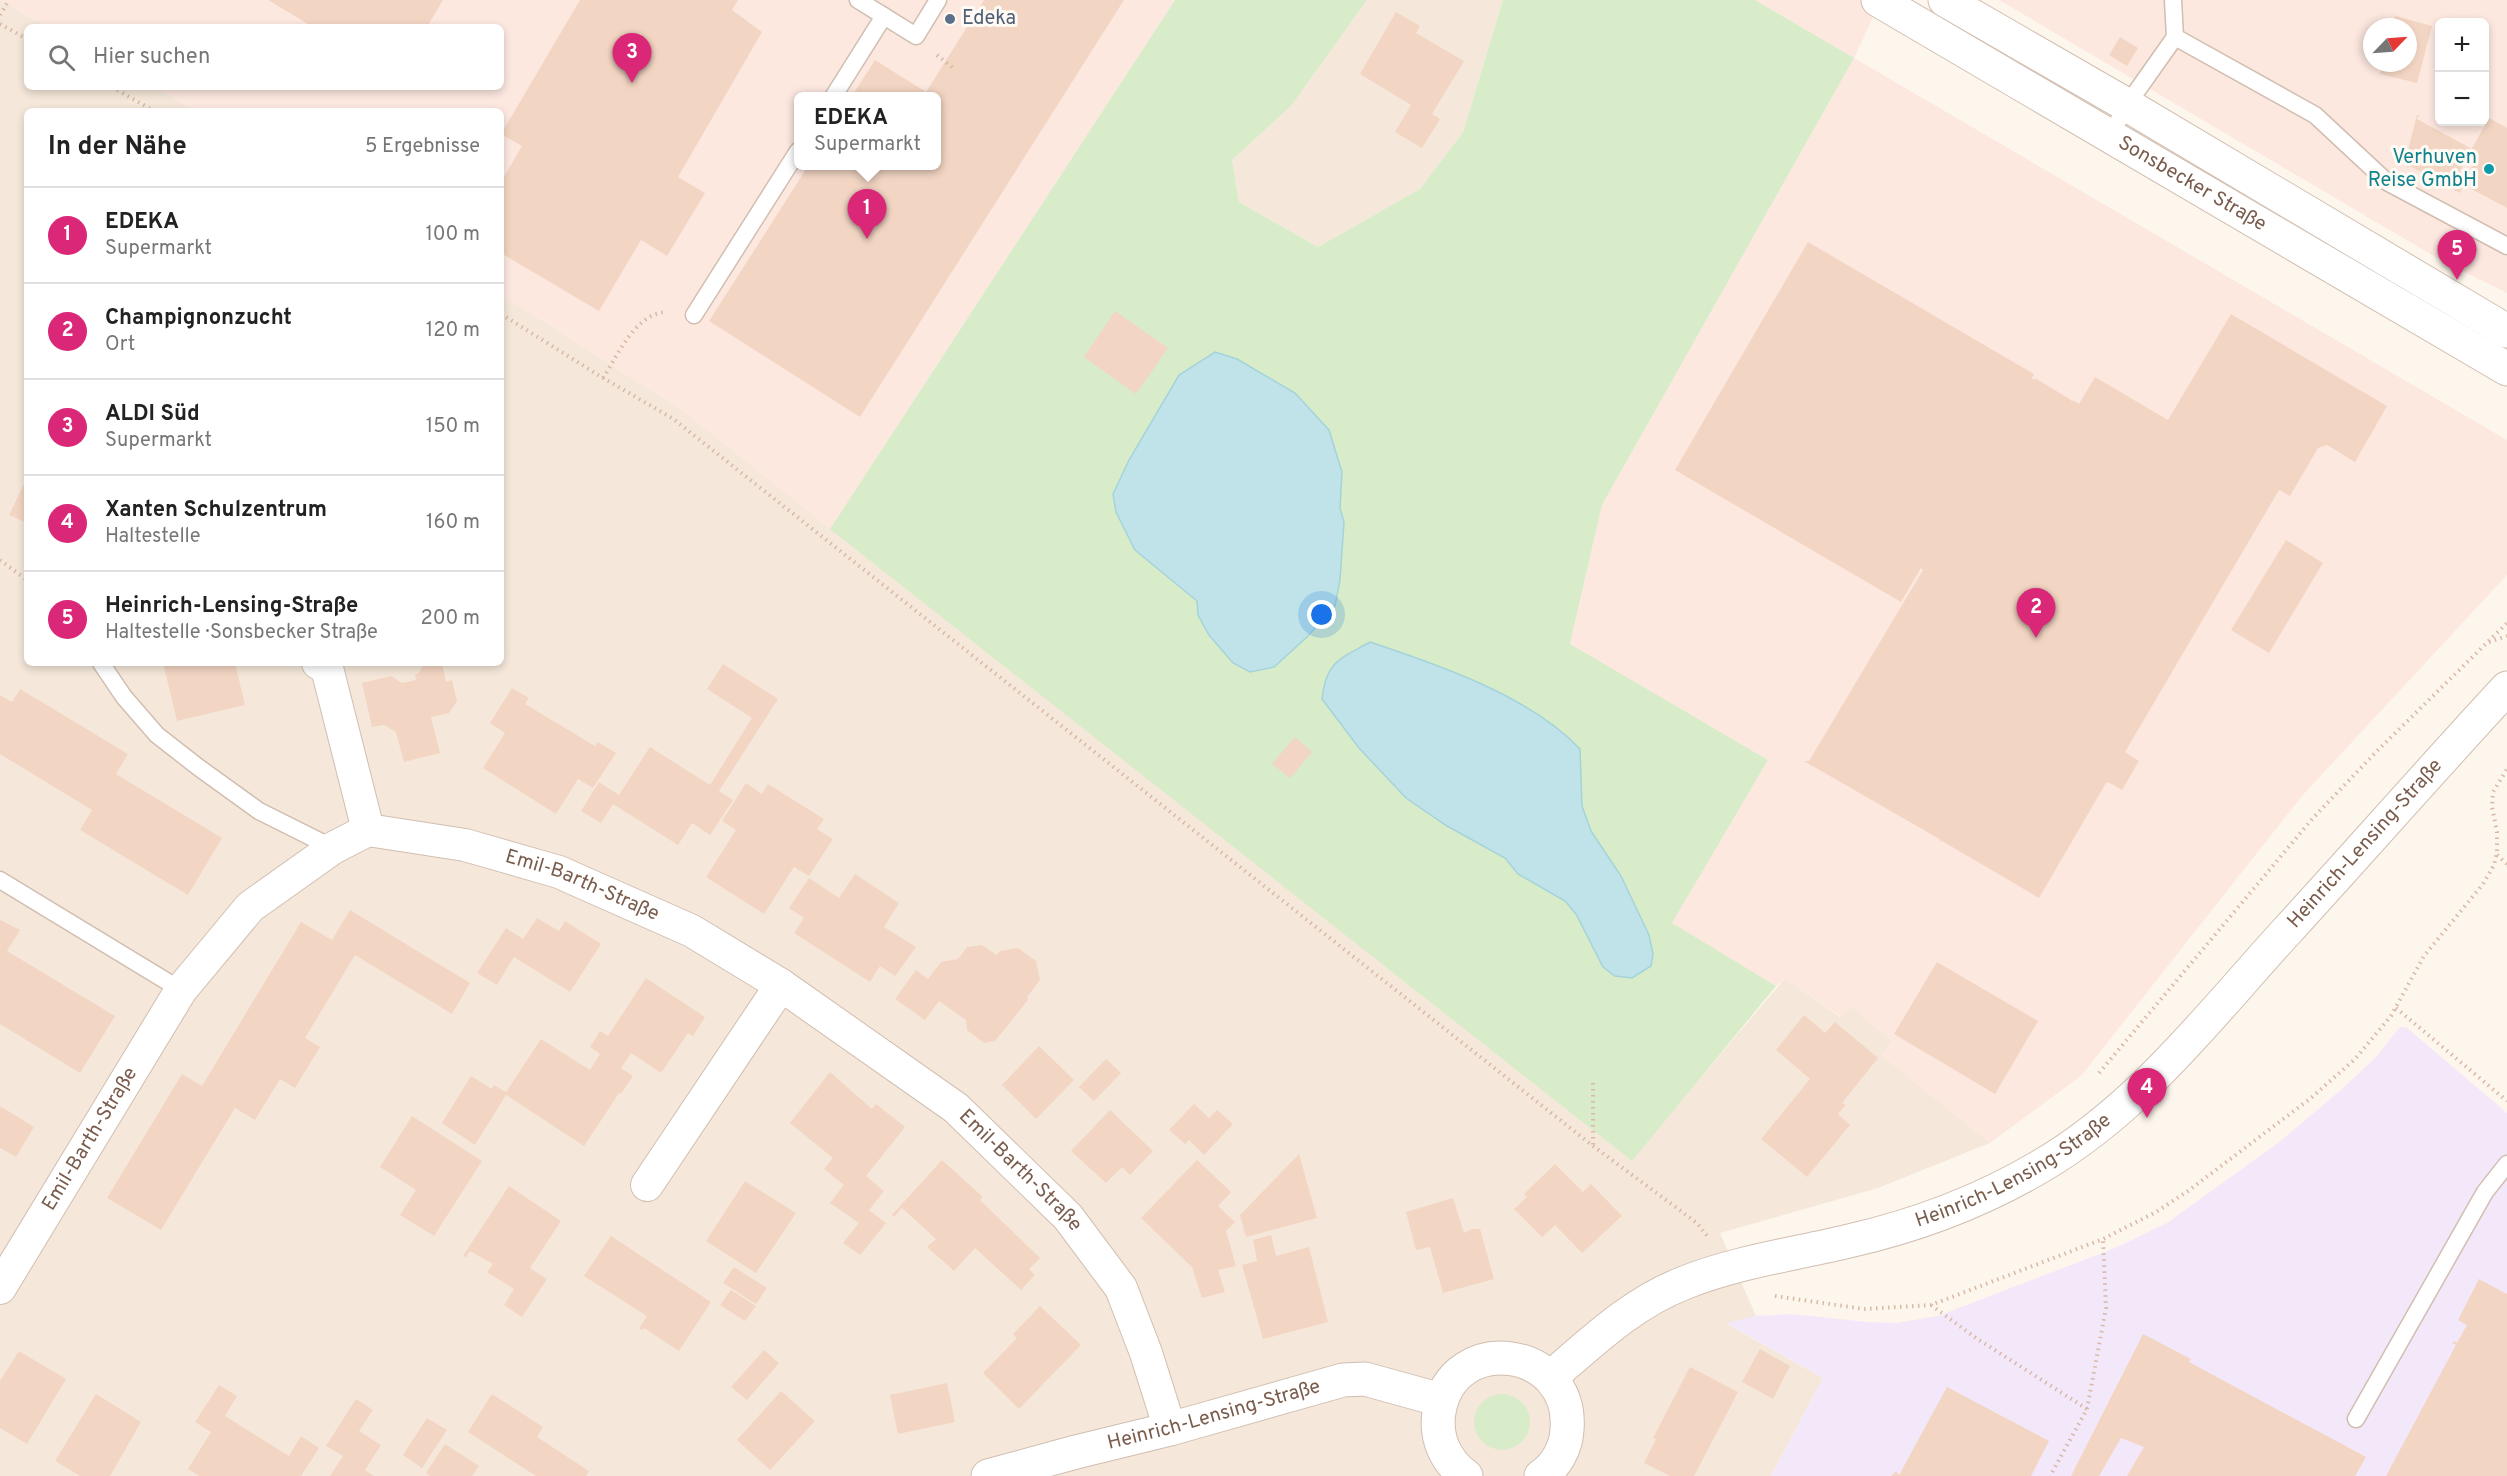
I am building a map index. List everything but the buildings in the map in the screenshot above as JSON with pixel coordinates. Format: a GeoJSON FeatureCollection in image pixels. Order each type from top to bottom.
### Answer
{"type":"FeatureCollection","features":[{"type":"Feature","properties":{"kind":"street","name":"Sonsbecker Straße"},"geometry":{"type":"LineString","coordinates":[[1878,0],[2507,369]]}},
{"type":"Feature","properties":{"kind":"street","name":"Sonsbecker Straße"},"geometry":{"type":"LineString","coordinates":[[1945,0],[2127,105],[2507,331]]}},
{"type":"Feature","properties":{"kind":"street"},"geometry":{"type":"LineString","coordinates":[[323,666],[327,668],[368,830]]}},
{"type":"Feature","properties":{"kind":"street","name":"Heinrich-Lensing-Straße"},"geometry":{"type":"LineString","coordinates":[[1551,1377],[1614,1323],[1685,1282],[1883,1233],[1923,1220],[2014,1181],[2068,1149],[2109,1117],[2174,1058],[2374,833],[2507,688]]}},
{"type":"Feature","properties":{"kind":"street","name":"Emil-Barth-Straße"},"geometry":{"type":"LineString","coordinates":[[0,1288],[181,990],[250,907],[333,848],[368,830],[465,845],[559,872],[692,931],[781,985],[956,1108],[1068,1217],[1121,1288],[1146,1353],[1170,1429]]}},
{"type":"Feature","properties":{"kind":"street"},"geometry":{"type":"LineString","coordinates":[[647,1185],[781,985]]}},
{"type":"Feature","properties":{"kind":"street"},"geometry":{"type":"LineString","coordinates":[[1466,1476],[1449,1460],[1440,1442],[1437,1422],[1441,1400],[1460,1373],[1474,1364],[1491,1358],[1512,1358],[1533,1364],[1551,1377],[1563,1395],[1566,1406],[1567,1438],[1559,1458],[1541,1476]]}},
{"type":"Feature","properties":{"kind":"street","name":"Heinrich-Lensing-Straße"},"geometry":{"type":"LineString","coordinates":[[988,1476],[1170,1429],[1343,1380],[1365,1379],[1441,1400]]}},
{"type":"Feature","properties":{"kind":"lane"},"geometry":{"type":"LineString","coordinates":[[858,0],[916,36],[938,0]]}},
{"type":"Feature","properties":{"kind":"lane"},"geometry":{"type":"LineString","coordinates":[[2110,136],[2127,105],[2175,37],[2173,0]]}},
{"type":"Feature","properties":{"kind":"lane"},"geometry":{"type":"LineString","coordinates":[[836,92],[884,16]]}},
{"type":"Feature","properties":{"kind":"lane"},"geometry":{"type":"LineString","coordinates":[[2175,37],[2315,115],[2387,182],[2507,246]]}},
{"type":"Feature","properties":{"kind":"lane"},"geometry":{"type":"LineString","coordinates":[[694,315],[794,157]]}},
{"type":"Feature","properties":{"kind":"lane"},"geometry":{"type":"LineString","coordinates":[[103,666],[124,698],[157,735],[260,811],[333,848]]}},
{"type":"Feature","properties":{"kind":"lane"},"geometry":{"type":"LineString","coordinates":[[0,880],[181,990]]}},
{"type":"Feature","properties":{"kind":"lane"},"geometry":{"type":"LineString","coordinates":[[2356,1419],[2486,1192],[2507,1164]]}},
{"type":"Feature","properties":{"kind":"path"},"geometry":{"type":"LineString","coordinates":[[0,15],[9,0]]}},
{"type":"Feature","properties":{"kind":"path"},"geometry":{"type":"LineString","coordinates":[[0,24],[24,37]]}},
{"type":"Feature","properties":{"kind":"path"},"geometry":{"type":"LineString","coordinates":[[117,90],[149,108]]}},
{"type":"Feature","properties":{"kind":"path"},"geometry":{"type":"LineString","coordinates":[[603,378],[635,331],[647,319],[660,312],[676,311],[694,315]]}},
{"type":"Feature","properties":{"kind":"path"},"geometry":{"type":"LineString","coordinates":[[504,316],[672,418],[1593,1146],[1697,1223]]}},
{"type":"Feature","properties":{"kind":"path"},"geometry":{"type":"LineString","coordinates":[[0,561],[24,578]]}},
{"type":"Feature","properties":{"kind":"path"},"geometry":{"type":"LineString","coordinates":[[2096,1076],[2313,818],[2378,750],[2507,623]]}},
{"type":"Feature","properties":{"kind":"path"},"geometry":{"type":"LineString","coordinates":[[2486,644],[2507,636]]}},
{"type":"Feature","properties":{"kind":"path"},"geometry":{"type":"LineString","coordinates":[[1726,1270],[1746,1292],[1864,1309],[1931,1305],[2103,1239],[2156,1212],[2188,1191],[2311,1098],[2355,1059],[2396,1008],[2424,956],[2483,884],[2494,865],[2497,855],[2497,832],[2492,807],[2493,792],[2507,769]]}},
{"type":"Feature","properties":{"kind":"path"},"geometry":{"type":"LineString","coordinates":[[2497,855],[2507,864]]}},
{"type":"Feature","properties":{"kind":"path"},"geometry":{"type":"LineString","coordinates":[[2396,1008],[2507,1101]]}},
{"type":"Feature","properties":{"kind":"path"},"geometry":{"type":"LineString","coordinates":[[1593,1083],[1593,1146]]}},
{"type":"Feature","properties":{"kind":"path"},"geometry":{"type":"LineString","coordinates":[[2050,1476],[2087,1409],[2106,1308],[2103,1239]]}},
{"type":"Feature","properties":{"kind":"path"},"geometry":{"type":"LineString","coordinates":[[1931,1305],[1976,1338],[2087,1409]]}},
{"type":"Feature","properties":{"kind":"shaded area"},"geometry":{"type":"Polygon","coordinates":[[[0,0],[43,24],[24,24],[24,90],[159,90],[191,108],[24,108],[24,666],[504,666],[504,296],[682,410],[1631,1160],[1785,978],[1840,1017],[1851,1006],[1892,1041],[1882,1055],[1990,1143],[1878,1188],[1720,1233],[1756,1316],[1727,1324],[1823,1378],[1771,1476],[0,1476],[0,0]]]}},
{"type":"Feature","properties":{"kind":"shaded area"},"geometry":{"type":"Polygon","coordinates":[[[0,0],[1175,0],[830,529],[682,410],[504,296],[504,108],[191,108],[159,90],[504,90],[504,24],[43,24],[0,0]]]}},
{"type":"Feature","properties":{"kind":"shaded area"},"geometry":{"type":"Polygon","coordinates":[[[1367,0],[1503,0],[1463,132],[1420,189],[1318,247],[1239,202],[1232,160],[1291,106],[1367,0]]]}},
{"type":"Feature","properties":{"kind":"shaded area"},"geometry":{"type":"Polygon","coordinates":[[[1755,0],[1881,0],[1854,58],[1755,0]]]}},
{"type":"Feature","properties":{"kind":"shaded area"},"geometry":{"type":"Polygon","coordinates":[[[1999,0],[2507,0],[2507,293],[2444,262],[1999,0]]]}},
{"type":"Feature","properties":{"kind":"shaded area"},"geometry":{"type":"Polygon","coordinates":[[[1854,58],[2507,440],[2507,575],[2302,796],[2081,1076],[1990,1143],[1881,1055],[1892,1041],[1851,1006],[1841,1017],[1785,978],[1776,986],[1671,924],[1768,760],[1570,645],[1602,505],[1854,58]]]}},
{"type":"Feature","properties":{"kind":"shaded area"},"geometry":{"type":"Polygon","coordinates":[[[2400,1027],[2406,1027],[2507,1113],[2507,1476],[1771,1476],[1823,1378],[1726,1323],[1756,1316],[1792,1314],[1896,1323],[1938,1316],[2115,1248],[2167,1223],[2278,1143],[2377,1056],[2400,1027]]]}},
{"type":"Feature","properties":{"kind":"green space"},"geometry":{"type":"Polygon","coordinates":[[[1175,0],[1367,0],[1291,106],[1232,160],[1239,202],[1318,247],[1420,189],[1463,132],[1503,0],[1755,0],[1854,58],[1602,505],[1570,644],[1768,760],[1672,923],[1776,986],[1632,1161],[830,529],[1175,0]]]}},
{"type":"Feature","properties":{"kind":"green space"},"geometry":{"type":"Polygon","coordinates":[[[1497,1394],[1507,1394],[1522,1402],[1528,1411],[1530,1422],[1528,1433],[1522,1442],[1507,1450],[1497,1450],[1486,1445],[1479,1438],[1474,1427],[1474,1417],[1479,1406],[1486,1399],[1497,1394]]]}},
{"type":"Feature","properties":{"kind":"water"},"geometry":{"type":"Polygon","coordinates":[[[1215,352],[1237,359],[1295,393],[1329,430],[1342,472],[1340,508],[1344,522],[1340,580],[1335,606],[1307,637],[1274,667],[1250,672],[1233,663],[1209,635],[1198,615],[1197,601],[1135,550],[1116,512],[1113,494],[1129,460],[1179,375],[1215,352]]]}},
{"type":"Feature","properties":{"kind":"water"},"geometry":{"type":"Polygon","coordinates":[[[1370,642],[1454,672],[1510,698],[1536,713],[1580,749],[1582,806],[1591,831],[1621,876],[1649,935],[1653,954],[1651,966],[1632,978],[1615,976],[1603,967],[1576,914],[1565,901],[1518,874],[1505,858],[1447,826],[1406,798],[1359,748],[1322,699],[1327,676],[1336,663],[1370,642]]]}},
{"type":"Feature","properties":{"kind":"place","name":"Edeka"},"geometry":{"type":"Point","coordinates":[950,19]}},
{"type":"Feature","properties":{"kind":"place","name":"ALDI Süd"},"geometry":{"type":"Point","coordinates":[632,83]}},
{"type":"Feature","properties":{"kind":"place","name":"Verhuven Reise GmbH"},"geometry":{"type":"Point","coordinates":[2489,169]}},
{"type":"Feature","properties":{"kind":"place","name":"EDEKA"},"geometry":{"type":"Point","coordinates":[867,239]}},
{"type":"Feature","properties":{"kind":"place","name":"Heinrich-Lensing-Straße"},"geometry":{"type":"Point","coordinates":[2457,280]}},
{"type":"Feature","properties":{"kind":"place","name":"Champignonzucht"},"geometry":{"type":"Point","coordinates":[2036,638]}},
{"type":"Feature","properties":{"kind":"place","name":"Xanten Schulzentrum"},"geometry":{"type":"Point","coordinates":[2147,1118]}}]}
